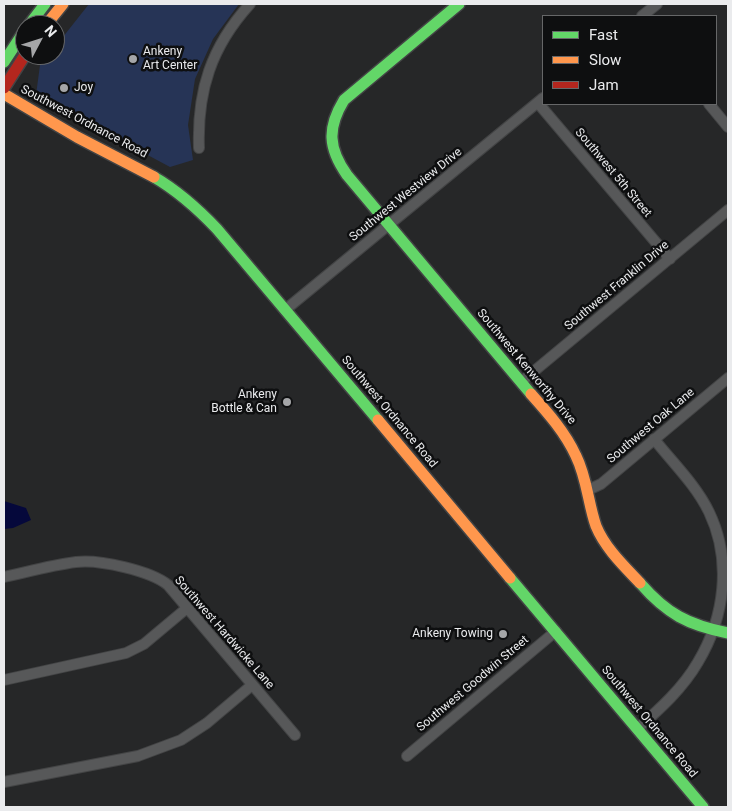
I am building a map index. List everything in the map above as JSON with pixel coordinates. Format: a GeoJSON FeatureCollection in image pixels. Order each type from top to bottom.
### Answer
{"type":"FeatureCollection","features":[{"type":"Feature","properties":{"kind":"street"},"geometry":{"type":"LineString","coordinates":[[37,15],[45,4]]}},
{"type":"Feature","properties":{"kind":"street"},"geometry":{"type":"LineString","coordinates":[[54,15],[63,4]]}},
{"type":"Feature","properties":{"kind":"street"},"geometry":{"type":"LineString","coordinates":[[199,148],[199,111],[205,80],[227,32],[250,4]]}},
{"type":"Feature","properties":{"kind":"street","name":"Southwest Kenworthy Drive"},"geometry":{"type":"LineString","coordinates":[[459,4],[344,100],[337,110],[331,132],[332,144],[340,166],[556,423],[579,458],[588,490],[591,511],[597,529],[606,546],[662,608],[696,627],[728,633]]}},
{"type":"Feature","properties":{"kind":"street"},"geometry":{"type":"LineString","coordinates":[[643,15],[657,4]]}},
{"type":"Feature","properties":{"kind":"street"},"geometry":{"type":"LineString","coordinates":[[4,62],[15,45]]}},
{"type":"Feature","properties":{"kind":"street"},"geometry":{"type":"LineString","coordinates":[[4,88],[19,65]]}},
{"type":"Feature","properties":{"kind":"street","name":"Southwest Ordnance Road"},"geometry":{"type":"LineString","coordinates":[[4,94],[84,141],[146,172],[184,197],[217,229],[703,807]]}},
{"type":"Feature","properties":{"kind":"street","name":"Southwest Westview Drive"},"geometry":{"type":"LineString","coordinates":[[285,310],[540,101]]}},
{"type":"Feature","properties":{"kind":"street","name":"Southwest 5th Street"},"geometry":{"type":"LineString","coordinates":[[543,105],[670,259]]}},
{"type":"Feature","properties":{"kind":"street"},"geometry":{"type":"LineString","coordinates":[[710,105],[728,127]]}},
{"type":"Feature","properties":{"kind":"street","name":"Southwest Franklin Drive"},"geometry":{"type":"LineString","coordinates":[[521,382],[728,210]]}},
{"type":"Feature","properties":{"kind":"street","name":"Southwest Oak Lane"},"geometry":{"type":"LineString","coordinates":[[588,490],[601,484],[728,378]]}},
{"type":"Feature","properties":{"kind":"street"},"geometry":{"type":"LineString","coordinates":[[637,729],[658,711],[689,676],[699,660],[721,603],[723,588],[723,558],[720,541],[710,514],[703,500],[654,440]]}},
{"type":"Feature","properties":{"kind":"street"},"geometry":{"type":"LineString","coordinates":[[720,541],[728,534]]}},
{"type":"Feature","properties":{"kind":"street","name":"Southwest Hardwicke Lane"},"geometry":{"type":"LineString","coordinates":[[4,577],[78,562],[110,565],[144,572],[160,579],[295,735]]}},
{"type":"Feature","properties":{"kind":"street"},"geometry":{"type":"LineString","coordinates":[[4,680],[126,653],[144,644],[187,608]]}},
{"type":"Feature","properties":{"kind":"street","name":"Southwest Goodwin Street"},"geometry":{"type":"LineString","coordinates":[[407,756],[556,631]]}},
{"type":"Feature","properties":{"kind":"street"},"geometry":{"type":"LineString","coordinates":[[4,782],[138,756],[181,740],[207,723],[252,685]]}},
{"type":"Feature","properties":{"kind":"shaded area"},"geometry":{"type":"Polygon","coordinates":[[[89,4],[239,4],[213,39],[195,79],[188,125],[193,160],[170,167],[36,95],[40,65],[65,65],[65,34],[89,4]]]}},
{"type":"Feature","properties":{"kind":"shaded area"},"geometry":{"type":"Polygon","coordinates":[[[4,501],[26,508],[31,520],[13,528],[4,529],[4,501]]]}},
{"type":"Feature","properties":{"kind":"traffic: fast"},"geometry":{"type":"LineString","coordinates":[[37,15],[45,4]]}},
{"type":"Feature","properties":{"kind":"traffic: fast"},"geometry":{"type":"LineString","coordinates":[[459,4],[344,100],[338,110],[332,129],[333,147],[347,175],[531,394]]}},
{"type":"Feature","properties":{"kind":"traffic: fast"},"geometry":{"type":"LineString","coordinates":[[4,62],[15,45]]}},
{"type":"Feature","properties":{"kind":"traffic: fast"},"geometry":{"type":"LineString","coordinates":[[154,177],[203,214],[217,229],[378,420]]}},
{"type":"Feature","properties":{"kind":"traffic: fast"},"geometry":{"type":"LineString","coordinates":[[510,578],[703,807]]}},
{"type":"Feature","properties":{"kind":"traffic: fast"},"geometry":{"type":"LineString","coordinates":[[640,583],[660,603],[679,617],[701,626],[728,633]]}},
{"type":"Feature","properties":{"kind":"traffic: slow"},"geometry":{"type":"LineString","coordinates":[[54,15],[63,4]]}},
{"type":"Feature","properties":{"kind":"traffic: slow"},"geometry":{"type":"LineString","coordinates":[[4,94],[77,137],[154,177]]}},
{"type":"Feature","properties":{"kind":"traffic: slow"},"geometry":{"type":"LineString","coordinates":[[531,394],[550,416],[572,447],[583,473],[596,526],[604,542],[640,583]]}},
{"type":"Feature","properties":{"kind":"traffic: slow"},"geometry":{"type":"LineString","coordinates":[[378,420],[510,578]]}},
{"type":"Feature","properties":{"kind":"traffic: jam"},"geometry":{"type":"LineString","coordinates":[[4,88],[19,65]]}},
{"type":"Feature","properties":{"kind":"place","name":"Ankeny Art Center"},"geometry":{"type":"Point","coordinates":[133,59]}},
{"type":"Feature","properties":{"kind":"place","name":"Joy"},"geometry":{"type":"Point","coordinates":[64,88]}},
{"type":"Feature","properties":{"kind":"place","name":"Ankeny Bottle & Can"},"geometry":{"type":"Point","coordinates":[287,402]}},
{"type":"Feature","properties":{"kind":"place","name":"Ankeny Towing"},"geometry":{"type":"Point","coordinates":[503,634]}}]}
